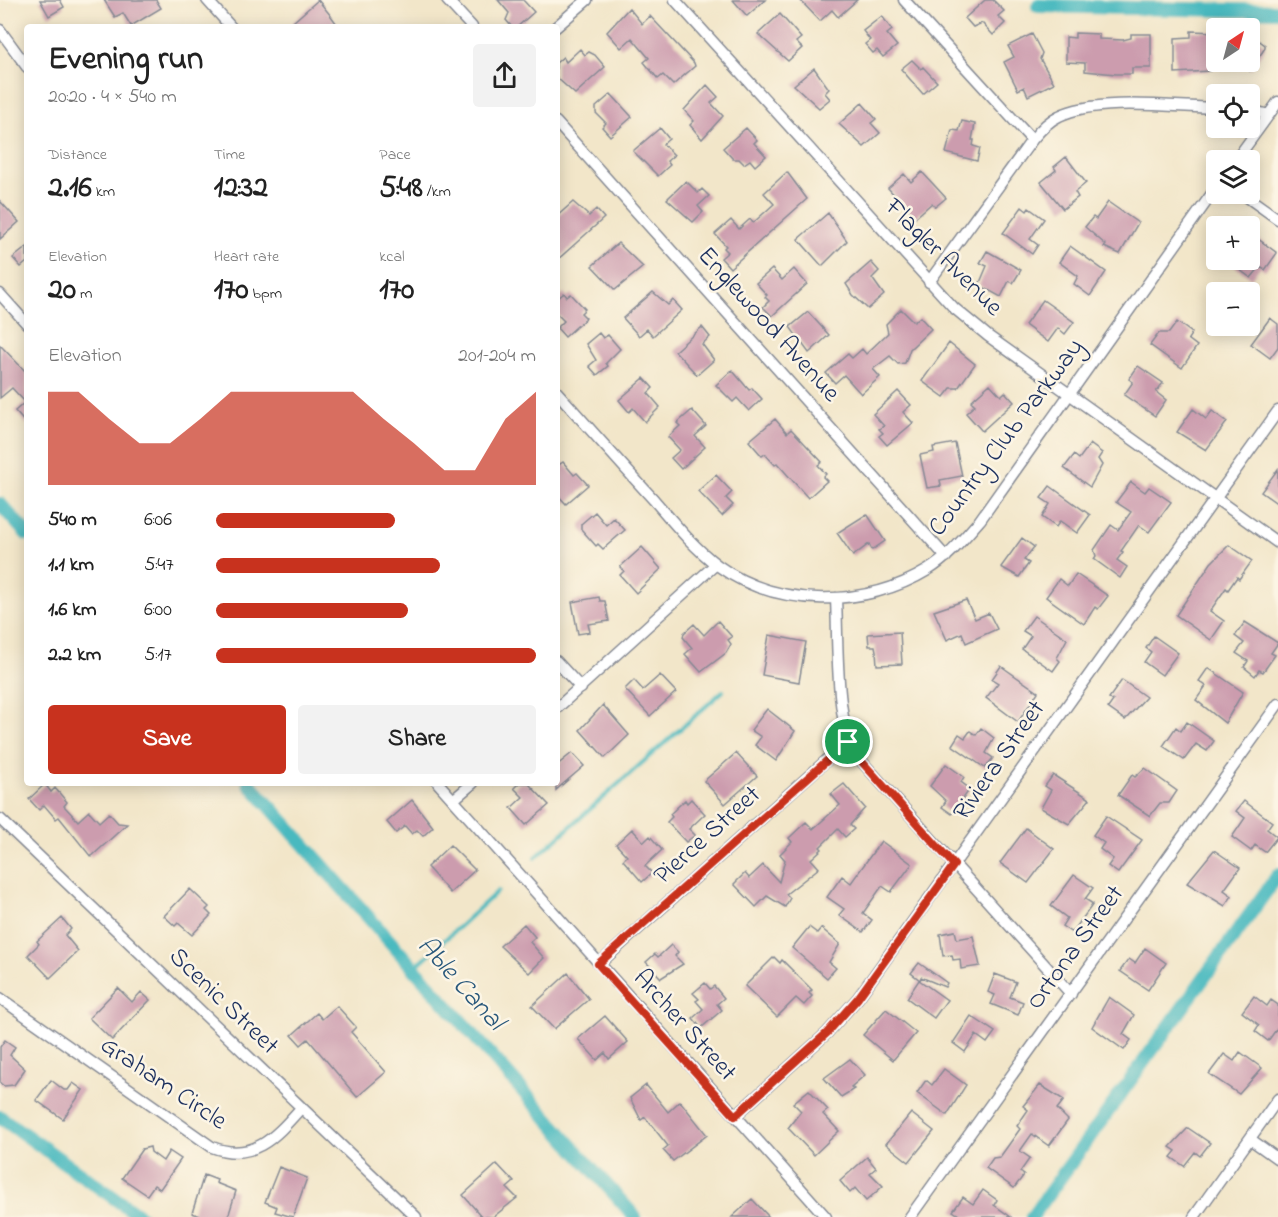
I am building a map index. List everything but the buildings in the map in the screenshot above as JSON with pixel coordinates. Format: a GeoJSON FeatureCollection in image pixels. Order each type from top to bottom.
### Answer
{"type":"FeatureCollection","features":[{"type":"Feature","properties":{"kind":"street"},"geometry":{"type":"LineString","coordinates":[[207,0],[228,24]]}},
{"type":"Feature","properties":{"kind":"street"},"geometry":{"type":"LineString","coordinates":[[447,0],[469,24]]}},
{"type":"Feature","properties":{"kind":"street"},"geometry":{"type":"LineString","coordinates":[[559,24],[587,0]]}},
{"type":"Feature","properties":{"kind":"street","name":"Flagler Avenue"},"geometry":{"type":"LineString","coordinates":[[675,0],[929,282],[988,336],[1278,543]]}},
{"type":"Feature","properties":{"kind":"street"},"geometry":{"type":"LineString","coordinates":[[904,0],[1032,140]]}},
{"type":"Feature","properties":{"kind":"street"},"geometry":{"type":"LineString","coordinates":[[0,30],[24,63]]}},
{"type":"Feature","properties":{"kind":"street"},"geometry":{"type":"LineString","coordinates":[[1243,150],[1278,102]]}},
{"type":"Feature","properties":{"kind":"street"},"geometry":{"type":"LineString","coordinates":[[929,282],[1046,124],[1059,116],[1088,106],[1206,108]]}},
{"type":"Feature","properties":{"kind":"street"},"geometry":{"type":"LineString","coordinates":[[1260,113],[1269,114]]}},
{"type":"Feature","properties":{"kind":"street","name":"Englewood Avenue"},"geometry":{"type":"LineString","coordinates":[[560,126],[945,557]]}},
{"type":"Feature","properties":{"kind":"street","name":"Country Club Parkway"},"geometry":{"type":"LineString","coordinates":[[560,396],[681,530],[716,564],[767,589],[805,597],[836,598],[876,592],[895,586],[930,569],[945,557],[980,520],[1206,202]]}},
{"type":"Feature","properties":{"kind":"street"},"geometry":{"type":"LineString","coordinates":[[1257,204],[1278,219]]}},
{"type":"Feature","properties":{"kind":"street"},"geometry":{"type":"LineString","coordinates":[[0,294],[24,321]]}},
{"type":"Feature","properties":{"kind":"street","name":"Riviera Street"},"geometry":{"type":"LineString","coordinates":[[735,1116],[827,1033],[858,998],[1278,411]]}},
{"type":"Feature","properties":{"kind":"street"},"geometry":{"type":"LineString","coordinates":[[560,706],[716,564]]}},
{"type":"Feature","properties":{"kind":"street"},"geometry":{"type":"LineString","coordinates":[[836,598],[843,722],[848,742],[855,754],[1071,994]]}},
{"type":"Feature","properties":{"kind":"street"},"geometry":{"type":"LineString","coordinates":[[560,666],[580,688]]}},
{"type":"Feature","properties":{"kind":"street","name":"Ortona Street"},"geometry":{"type":"LineString","coordinates":[[910,1217],[1278,704]]}},
{"type":"Feature","properties":{"kind":"street","name":"Pierce Street"},"geometry":{"type":"LineString","coordinates":[[598,964],[848,742]]}},
{"type":"Feature","properties":{"kind":"street","name":"Archer Street"},"geometry":{"type":"LineString","coordinates":[[441,786],[826,1217]]}},
{"type":"Feature","properties":{"kind":"street"},"geometry":{"type":"LineString","coordinates":[[453,800],[469,786]]}},
{"type":"Feature","properties":{"kind":"street","name":"Scenic Street"},"geometry":{"type":"LineString","coordinates":[[0,819],[416,1217]]}},
{"type":"Feature","properties":{"kind":"street","name":"Graham Circle"},"geometry":{"type":"LineString","coordinates":[[0,998],[212,1147],[226,1153],[242,1153],[257,1148],[282,1128],[301,1108]]}},
{"type":"Feature","properties":{"kind":"street"},"geometry":{"type":"LineString","coordinates":[[1194,1217],[1278,1099]]}},
{"type":"Feature","properties":{"kind":"street"},"geometry":{"type":"LineString","coordinates":[[1250,1139],[1278,1159]]}},
{"type":"Feature","properties":{"kind":"waterway"},"geometry":{"type":"LineString","coordinates":[[1038,6],[1278,11]]}},
{"type":"Feature","properties":{"kind":"waterway","name":"Able Canal"},"geometry":{"type":"LineString","coordinates":[[0,504],[24,531]]}},
{"type":"Feature","properties":{"kind":"waterway"},"geometry":{"type":"LineString","coordinates":[[535,858],[723,691]]}},
{"type":"Feature","properties":{"kind":"waterway","name":"Able Canal"},"geometry":{"type":"LineString","coordinates":[[252,786],[635,1217]]}},
{"type":"Feature","properties":{"kind":"waterway"},"geometry":{"type":"LineString","coordinates":[[1032,1217],[1278,875]]}},
{"type":"Feature","properties":{"kind":"waterway"},"geometry":{"type":"LineString","coordinates":[[414,968],[498,891]]}},
{"type":"Feature","properties":{"kind":"waterway"},"geometry":{"type":"LineString","coordinates":[[0,1117],[141,1217]]}},
{"type":"Feature","properties":{"kind":"route"},"geometry":{"type":"LineString","coordinates":[[848,742],[855,754],[954,865],[858,998],[827,1033],[735,1116],[598,964],[848,742]]}}]}
